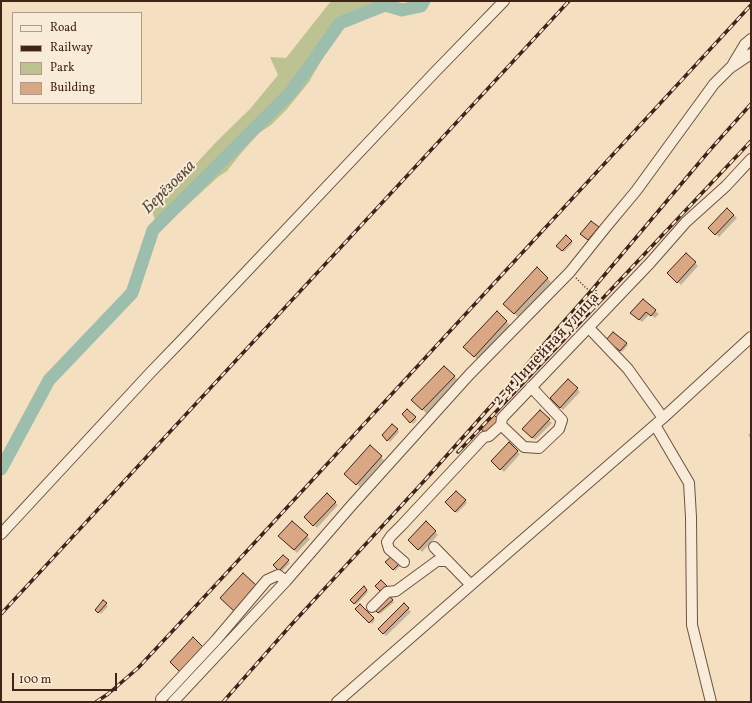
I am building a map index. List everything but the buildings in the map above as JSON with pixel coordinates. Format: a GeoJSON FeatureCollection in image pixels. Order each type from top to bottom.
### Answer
{"type":"FeatureCollection","features":[{"type":"Feature","properties":{"kind":"street"},"geometry":{"type":"LineString","coordinates":[[1,534],[151,372],[504,1]]}},
{"type":"Feature","properties":{"kind":"street"},"geometry":{"type":"LineString","coordinates":[[730,68],[745,44],[751,39]]}},
{"type":"Feature","properties":{"kind":"street"},"geometry":{"type":"LineString","coordinates":[[173,702],[286,581],[351,506],[469,375],[570,272],[636,191],[714,84],[730,68],[751,54]]}},
{"type":"Feature","properties":{"kind":"street","name":"2-я Линейная улица"},"geometry":{"type":"LineString","coordinates":[[404,562],[389,549],[387,542],[390,536],[484,437],[489,436],[501,425],[502,418],[589,328],[686,222],[726,186],[751,159]]}},
{"type":"Feature","properties":{"kind":"street"},"geometry":{"type":"LineString","coordinates":[[589,328],[628,369],[663,418]]}},
{"type":"Feature","properties":{"kind":"street"},"geometry":{"type":"LineString","coordinates":[[337,702],[663,418],[751,336]]}},
{"type":"Feature","properties":{"kind":"street"},"geometry":{"type":"LineString","coordinates":[[501,425],[524,447],[539,448],[559,429],[562,420],[532,387]]}},
{"type":"Feature","properties":{"kind":"street"},"geometry":{"type":"LineString","coordinates":[[655,425],[689,483],[692,625],[711,702]]}},
{"type":"Feature","properties":{"kind":"street"},"geometry":{"type":"LineString","coordinates":[[434,547],[471,585]]}},
{"type":"Feature","properties":{"kind":"street"},"geometry":{"type":"LineString","coordinates":[[372,607],[387,592],[396,591],[437,561],[448,561]]}},
{"type":"Feature","properties":{"kind":"street"},"geometry":{"type":"LineString","coordinates":[[161,699],[216,640],[267,580],[278,575],[286,581]]}},
{"type":"Feature","properties":{"kind":"path"},"geometry":{"type":"LineString","coordinates":[[570,272],[586,288],[606,302]]}},
{"type":"Feature","properties":{"kind":"path"},"geometry":{"type":"LineString","coordinates":[[596,287],[596,294]]}},
{"type":"Feature","properties":{"kind":"green space"},"geometry":{"type":"Polygon","coordinates":[[[331,1],[386,1],[365,8],[342,27],[309,82],[287,109],[271,125],[259,133],[227,171],[218,177],[180,212],[155,220],[152,211],[218,140],[250,109],[278,75],[270,57],[286,58],[331,1]]]}},
{"type":"Feature","properties":{"kind":"waterway","name":"Берёзовка"},"geometry":{"type":"LineString","coordinates":[[1,469],[49,380],[132,293],[153,230],[291,92],[340,23],[385,5],[402,10],[421,6],[424,1]]}},
{"type":"Feature","properties":{"kind":"railway"},"geometry":{"type":"LineString","coordinates":[[1,614],[569,1]]}},
{"type":"Feature","properties":{"kind":"railway"},"geometry":{"type":"LineString","coordinates":[[96,702],[108,694],[138,668],[751,5]]}},
{"type":"Feature","properties":{"kind":"railway"},"geometry":{"type":"LineString","coordinates":[[223,702],[514,380],[709,151],[751,104]]}},
{"type":"Feature","properties":{"kind":"railway"},"geometry":{"type":"LineString","coordinates":[[458,452],[751,141]]}}]}
